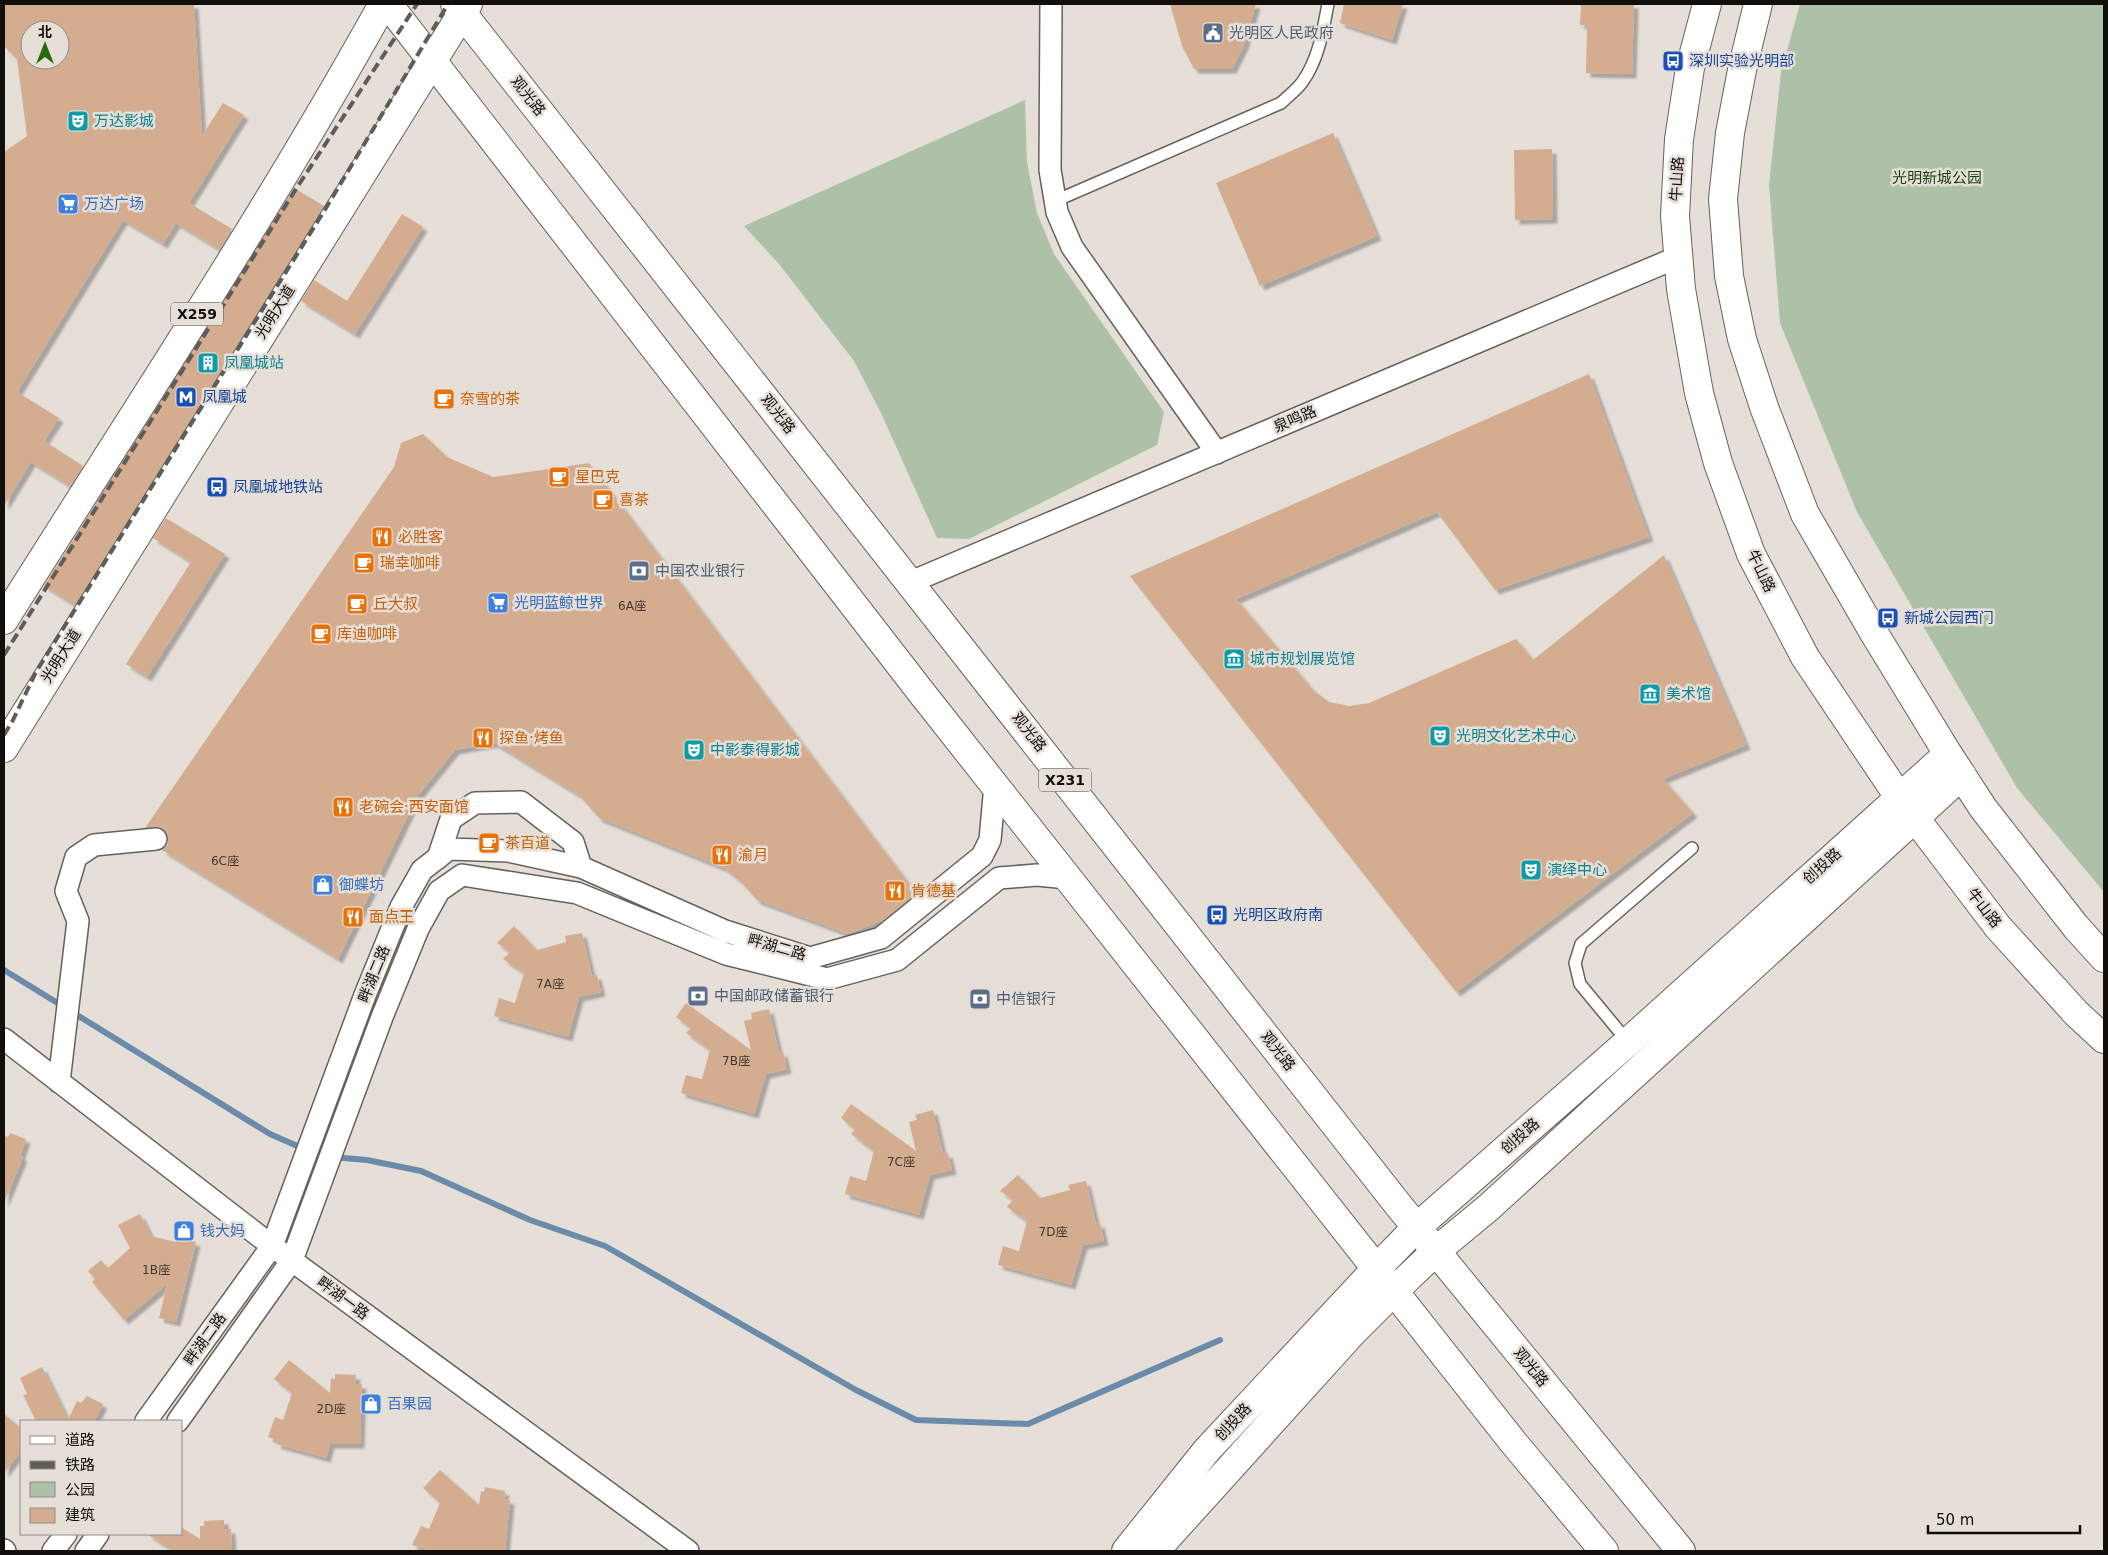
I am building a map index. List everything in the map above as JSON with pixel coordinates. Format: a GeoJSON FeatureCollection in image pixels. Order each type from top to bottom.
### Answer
{"type":"FeatureCollection","features":[{"type":"Feature","properties":{"kind":"main road","name":"X259"},"geometry":{"type":"LineString","coordinates":[[4,620],[237,250],[334,90],[383,4]]}},
{"type":"Feature","properties":{"kind":"main road"},"geometry":{"type":"LineString","coordinates":[[388,4],[994,785],[1513,1442],[1604,1551]]}},
{"type":"Feature","properties":{"kind":"main road","name":"牛山路"},"geometry":{"type":"LineString","coordinates":[[1706,4],[1690,68],[1679,139],[1675,216],[1678,257],[1681,289],[1698,393],[1718,463],[1751,554],[1805,657],[1907,807],[1998,927],[2076,1013],[2104,1039]]}},
{"type":"Feature","properties":{"kind":"main road"},"geometry":{"type":"LineString","coordinates":[[1758,4],[1742,70],[1730,133],[1723,199],[1728,276],[1742,339],[1764,407],[1804,514],[1955,765],[1983,808],[2076,927],[2104,958]]}},
{"type":"Feature","properties":{"kind":"main road","name":"光明大道"},"geometry":{"type":"LineString","coordinates":[[4,748],[432,61],[462,7]]}},
{"type":"Feature","properties":{"kind":"main road","name":"观光路"},"geometry":{"type":"LineString","coordinates":[[462,7],[1417,1228],[1681,1551]]}},
{"type":"Feature","properties":{"kind":"main road","name":"创投路"},"geometry":{"type":"LineString","coordinates":[[1126,1551],[1208,1450],[1376,1269],[1417,1228],[1628,1042],[1955,765]]}},
{"type":"Feature","properties":{"kind":"main road","name":"创投路"},"geometry":{"type":"LineString","coordinates":[[1156,1551],[1352,1333],[1394,1291],[1436,1251],[1488,1208],[1907,807]]}},
{"type":"Feature","properties":{"kind":"street"},"geometry":{"type":"LineString","coordinates":[[1051,4],[1050,170],[1057,212],[1072,247],[1216,453]]}},
{"type":"Feature","properties":{"kind":"street","name":"泉鸣路"},"geometry":{"type":"LineString","coordinates":[[911,582],[1678,257]]}},
{"type":"Feature","properties":{"kind":"street","name":"畔湖二路"},"geometry":{"type":"LineString","coordinates":[[147,1420],[272,1246],[360,1010],[401,907],[422,870],[449,849],[508,850],[581,867],[725,931],[810,958],[881,938],[982,856],[990,840],[994,785]]}},
{"type":"Feature","properties":{"kind":"street"},"geometry":{"type":"LineString","coordinates":[[438,858],[451,819],[459,813],[475,803],[521,802],[573,842],[581,867]]}},
{"type":"Feature","properties":{"kind":"street"},"geometry":{"type":"LineString","coordinates":[[59,1082],[78,921],[66,891],[76,857],[94,846],[156,839]]}},
{"type":"Feature","properties":{"kind":"street","name":"畔湖二路"},"geometry":{"type":"LineString","coordinates":[[179,1420],[292,1260],[382,1017],[418,929],[439,891],[462,875],[577,893],[726,954],[827,979],[897,960],[999,878],[1037,875],[1068,878]]}},
{"type":"Feature","properties":{"kind":"street","name":"畔湖一路"},"geometry":{"type":"LineString","coordinates":[[4,1039],[272,1246],[688,1551]]}},
{"type":"Feature","properties":{"kind":"street"},"geometry":{"type":"LineString","coordinates":[[53,1551],[65,1535]]}},
{"type":"Feature","properties":{"kind":"street"},"geometry":{"type":"LineString","coordinates":[[86,1551],[97,1535]]}},
{"type":"Feature","properties":{"kind":"lane"},"geometry":{"type":"LineString","coordinates":[[1055,201],[1281,103],[1303,83],[1313,65],[1321,40],[1328,4]]}},
{"type":"Feature","properties":{"kind":"lane"},"geometry":{"type":"LineString","coordinates":[[1628,1042],[1580,984],[1575,964],[1581,944],[1692,848]]}},
{"type":"Feature","properties":{"kind":"green space","name":"光明新城公园"},"geometry":{"type":"Polygon","coordinates":[[[1800,4],[2104,4],[2104,892],[2017,788],[1857,512],[1780,323],[1769,185],[1781,72],[1800,4]]]}},
{"type":"Feature","properties":{"kind":"green space"},"geometry":{"type":"Polygon","coordinates":[[[1025,100],[1027,162],[1037,213],[1054,254],[1164,412],[1157,445],[969,539],[937,538],[881,413],[854,361],[779,264],[744,226],[1025,100]]]}},
{"type":"Feature","properties":{"kind":"building","name":"万达广场"},"geometry":{"type":"Polygon","coordinates":[[[4,4],[194,4],[202,136],[223,103],[244,115],[189,203],[232,229],[220,250],[176,223],[163,244],[123,220],[17,392],[59,418],[44,441],[83,466],[70,486],[31,462],[4,506],[4,152],[27,136],[17,59],[4,46],[4,4]]]}},
{"type":"Feature","properties":{"kind":"building","name":"光明区人民政府"},"geometry":{"type":"Polygon","coordinates":[[[1170,4],[1256,4],[1244,45],[1232,69],[1194,69],[1182,46],[1170,4]]]}},
{"type":"Feature","properties":{"kind":"building"},"geometry":{"type":"Polygon","coordinates":[[[1344,4],[1403,4],[1392,40],[1340,23],[1344,4]]]}},
{"type":"Feature","properties":{"kind":"building"},"geometry":{"type":"Polygon","coordinates":[[[1581,4],[1634,4],[1632,74],[1586,73],[1587,25],[1580,25],[1581,4]]]}},
{"type":"Feature","properties":{"kind":"building"},"geometry":{"type":"Polygon","coordinates":[[[1333,133],[1377,236],[1260,286],[1216,183],[1333,133]]]}},
{"type":"Feature","properties":{"kind":"building"},"geometry":{"type":"Polygon","coordinates":[[[1552,149],[1553,219],[1515,220],[1514,150],[1552,149]]]}},
{"type":"Feature","properties":{"kind":"building"},"geometry":{"type":"Polygon","coordinates":[[[294,188],[324,206],[75,605],[44,586],[294,188]]]}},
{"type":"Feature","properties":{"kind":"building"},"geometry":{"type":"Polygon","coordinates":[[[402,214],[423,227],[355,334],[301,301],[314,280],[347,301],[402,214]]]}},
{"type":"Feature","properties":{"kind":"building"},"geometry":{"type":"Polygon","coordinates":[[[1589,374],[1649,537],[1495,590],[1437,512],[1236,599],[1313,690],[1329,702],[1349,706],[1369,703],[1516,639],[1533,660],[1664,555],[1746,745],[1663,779],[1693,813],[1456,992],[1130,576],[1589,374]]]}},
{"type":"Feature","properties":{"kind":"building","name":"光明蓝鲸世界"},"geometry":{"type":"Polygon","coordinates":[[[423,434],[447,457],[493,477],[589,463],[916,893],[883,920],[848,934],[757,900],[741,882],[724,868],[599,818],[580,796],[494,743],[455,750],[418,795],[338,959],[162,850],[168,844],[166,831],[161,827],[145,828],[394,467],[401,443],[423,434]]]}},
{"type":"Feature","properties":{"kind":"building"},"geometry":{"type":"Polygon","coordinates":[[[166,518],[225,554],[147,677],[126,664],[191,562],[153,538],[166,518]]]}},
{"type":"Feature","properties":{"kind":"building"},"geometry":{"type":"Polygon","coordinates":[[[514,926],[537,950],[566,942],[565,936],[582,933],[592,976],[597,975],[601,992],[579,997],[568,1037],[494,1016],[499,998],[515,1003],[524,973],[503,959],[510,952],[497,943],[514,926]]]}},
{"type":"Feature","properties":{"kind":"building"},"geometry":{"type":"Polygon","coordinates":[[[686,1003],[751,1050],[744,1021],[752,1019],[751,1013],[769,1009],[779,1053],[783,1052],[787,1069],[766,1074],[754,1114],[681,1093],[686,1075],[702,1079],[710,1050],[686,1033],[691,1028],[676,1017],[686,1003]]]}},
{"type":"Feature","properties":{"kind":"building"},"geometry":{"type":"Polygon","coordinates":[[[851,1104],[916,1151],[909,1122],[917,1120],[915,1115],[933,1110],[943,1154],[948,1153],[952,1170],[930,1175],[919,1215],[845,1194],[850,1176],[866,1181],[874,1151],[851,1134],[855,1129],[841,1118],[851,1104]]]}},
{"type":"Feature","properties":{"kind":"building"},"geometry":{"type":"Polygon","coordinates":[[[10,1133],[26,1139],[20,1156],[23,1157],[4,1203],[4,1135],[8,1137],[10,1133]]]}},
{"type":"Feature","properties":{"kind":"building"},"geometry":{"type":"Polygon","coordinates":[[[1018,1175],[1040,1198],[1070,1190],[1068,1185],[1086,1181],[1096,1224],[1100,1223],[1104,1241],[1083,1245],[1071,1285],[998,1265],[1003,1246],[1019,1251],[1027,1221],[1007,1207],[1013,1200],[1000,1191],[1018,1175]]]}},
{"type":"Feature","properties":{"kind":"building"},"geometry":{"type":"Polygon","coordinates":[[[140,1214],[151,1236],[176,1242],[177,1238],[196,1242],[176,1322],[159,1318],[167,1284],[124,1320],[92,1282],[95,1279],[88,1271],[101,1260],[108,1268],[130,1248],[118,1225],[140,1214]]]}},
{"type":"Feature","properties":{"kind":"building"},"geometry":{"type":"Polygon","coordinates":[[[289,1360],[330,1393],[331,1378],[335,1379],[335,1374],[356,1375],[355,1384],[362,1384],[360,1444],[330,1444],[326,1458],[276,1444],[278,1440],[268,1437],[275,1417],[283,1420],[292,1393],[274,1379],[289,1360]]]}},
{"type":"Feature","properties":{"kind":"building"},"geometry":{"type":"Polygon","coordinates":[[[42,1367],[68,1420],[36,1420],[23,1395],[27,1394],[20,1378],[42,1367]]]}},
{"type":"Feature","properties":{"kind":"building"},"geometry":{"type":"Polygon","coordinates":[[[87,1396],[103,1404],[95,1420],[68,1420],[77,1401],[81,1403],[87,1396]]]}},
{"type":"Feature","properties":{"kind":"building"},"geometry":{"type":"Polygon","coordinates":[[[4,1414],[20,1427],[20,1452],[4,1473],[4,1414]]]}},
{"type":"Feature","properties":{"kind":"building"},"geometry":{"type":"Polygon","coordinates":[[[440,1470],[479,1505],[481,1491],[484,1492],[485,1487],[505,1491],[504,1499],[510,1500],[505,1551],[430,1551],[412,1545],[421,1526],[429,1529],[440,1503],[423,1488],[440,1470]]]}},
{"type":"Feature","properties":{"kind":"building"},"geometry":{"type":"Polygon","coordinates":[[[224,1520],[224,1529],[231,1529],[232,1551],[174,1551],[149,1535],[182,1535],[182,1528],[200,1539],[200,1526],[204,1526],[204,1521],[224,1520]]]}},
{"type":"Feature","properties":{"kind":"waterway"},"geometry":{"type":"LineString","coordinates":[[4,970],[270,1134],[320,1156],[367,1160],[421,1171],[530,1220],[605,1246],[856,1390],[916,1420],[1028,1424],[1220,1340]]}},
{"type":"Feature","properties":{"kind":"railway"},"geometry":{"type":"LineString","coordinates":[[4,655],[296,189],[417,4]]}},
{"type":"Feature","properties":{"kind":"railway"},"geometry":{"type":"LineString","coordinates":[[4,735],[36,672],[326,208],[448,4]]}},
{"type":"Feature","properties":{"kind":"place","name":"光明区人民政府"},"geometry":{"type":"Point","coordinates":[1213,33]}},
{"type":"Feature","properties":{"kind":"place","name":"深圳实验光明部"},"geometry":{"type":"Point","coordinates":[1673,61]}},
{"type":"Feature","properties":{"kind":"place","name":"万达影城"},"geometry":{"type":"Point","coordinates":[78,121]}},
{"type":"Feature","properties":{"kind":"place","name":"万达广场"},"geometry":{"type":"Point","coordinates":[68,204]}},
{"type":"Feature","properties":{"kind":"place","name":"凤凰城站"},"geometry":{"type":"Point","coordinates":[208,363]}},
{"type":"Feature","properties":{"kind":"place","name":"凤凰城"},"geometry":{"type":"Point","coordinates":[186,397]}},
{"type":"Feature","properties":{"kind":"place","name":"奈雪的茶"},"geometry":{"type":"Point","coordinates":[444,399]}},
{"type":"Feature","properties":{"kind":"place","name":"星巴克"},"geometry":{"type":"Point","coordinates":[559,477]}},
{"type":"Feature","properties":{"kind":"place","name":"凤凰城地铁站"},"geometry":{"type":"Point","coordinates":[217,487]}},
{"type":"Feature","properties":{"kind":"place","name":"喜茶"},"geometry":{"type":"Point","coordinates":[603,500]}},
{"type":"Feature","properties":{"kind":"place","name":"必胜客"},"geometry":{"type":"Point","coordinates":[382,537]}},
{"type":"Feature","properties":{"kind":"place","name":"瑞幸咖啡"},"geometry":{"type":"Point","coordinates":[364,563]}},
{"type":"Feature","properties":{"kind":"place","name":"中国农业银行"},"geometry":{"type":"Point","coordinates":[639,571]}},
{"type":"Feature","properties":{"kind":"place","name":"光明蓝鲸世界"},"geometry":{"type":"Point","coordinates":[498,603]}},
{"type":"Feature","properties":{"kind":"place","name":"丘大叔"},"geometry":{"type":"Point","coordinates":[357,604]}},
{"type":"Feature","properties":{"kind":"place","name":"新城公园西门"},"geometry":{"type":"Point","coordinates":[1888,618]}},
{"type":"Feature","properties":{"kind":"place","name":"库迪咖啡"},"geometry":{"type":"Point","coordinates":[321,634]}},
{"type":"Feature","properties":{"kind":"place","name":"城市规划展览馆"},"geometry":{"type":"Point","coordinates":[1234,659]}},
{"type":"Feature","properties":{"kind":"place","name":"美术馆"},"geometry":{"type":"Point","coordinates":[1650,694]}},
{"type":"Feature","properties":{"kind":"place","name":"光明文化艺术中心"},"geometry":{"type":"Point","coordinates":[1440,736]}},
{"type":"Feature","properties":{"kind":"place","name":"探鱼·烤鱼"},"geometry":{"type":"Point","coordinates":[483,738]}},
{"type":"Feature","properties":{"kind":"place","name":"中影泰得影城"},"geometry":{"type":"Point","coordinates":[694,750]}},
{"type":"Feature","properties":{"kind":"place","name":"老碗会·西安面馆"},"geometry":{"type":"Point","coordinates":[343,807]}},
{"type":"Feature","properties":{"kind":"place","name":"茶百道"},"geometry":{"type":"Point","coordinates":[489,843]}},
{"type":"Feature","properties":{"kind":"place","name":"渝月"},"geometry":{"type":"Point","coordinates":[722,855]}},
{"type":"Feature","properties":{"kind":"place","name":"演绎中心"},"geometry":{"type":"Point","coordinates":[1531,870]}},
{"type":"Feature","properties":{"kind":"place","name":"御蝶坊"},"geometry":{"type":"Point","coordinates":[323,885]}},
{"type":"Feature","properties":{"kind":"place","name":"肯德基"},"geometry":{"type":"Point","coordinates":[895,891]}},
{"type":"Feature","properties":{"kind":"place","name":"光明区政府南"},"geometry":{"type":"Point","coordinates":[1217,915]}},
{"type":"Feature","properties":{"kind":"place","name":"面点王"},"geometry":{"type":"Point","coordinates":[353,917]}},
{"type":"Feature","properties":{"kind":"place","name":"中国邮政储蓄银行"},"geometry":{"type":"Point","coordinates":[698,996]}},
{"type":"Feature","properties":{"kind":"place","name":"中信银行"},"geometry":{"type":"Point","coordinates":[980,999]}},
{"type":"Feature","properties":{"kind":"place","name":"钱大妈"},"geometry":{"type":"Point","coordinates":[184,1231]}},
{"type":"Feature","properties":{"kind":"place","name":"百果园"},"geometry":{"type":"Point","coordinates":[371,1404]}}]}
